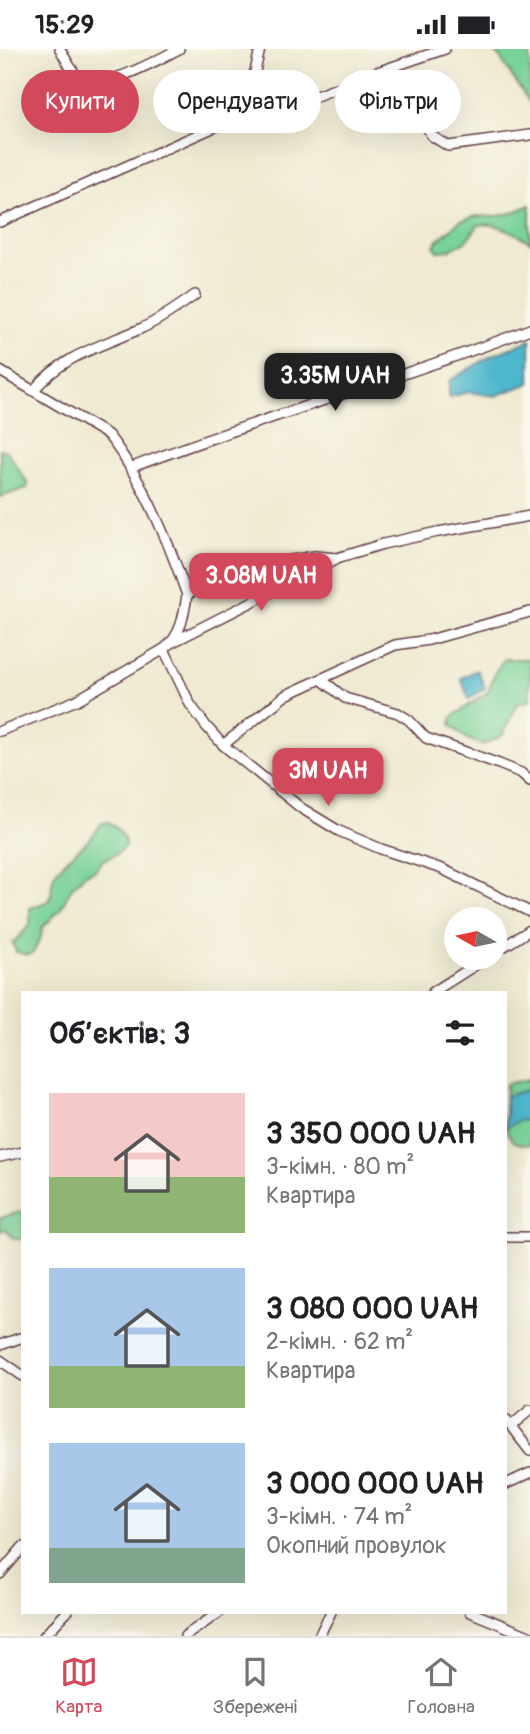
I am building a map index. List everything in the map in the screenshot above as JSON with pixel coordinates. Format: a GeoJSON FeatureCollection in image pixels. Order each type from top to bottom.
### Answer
{"type":"FeatureCollection","features":[{"type":"Feature","properties":{"kind":"street"},"geometry":{"type":"LineString","coordinates":[[60,49],[77,76],[89,82],[113,78],[179,49]]}},
{"type":"Feature","properties":{"kind":"street"},"geometry":{"type":"LineString","coordinates":[[256,70],[260,49]]}},
{"type":"Feature","properties":{"kind":"street"},"geometry":{"type":"LineString","coordinates":[[321,93],[445,49]]}},
{"type":"Feature","properties":{"kind":"street"},"geometry":{"type":"LineString","coordinates":[[386,69],[402,83],[432,136],[448,146],[530,135]]}},
{"type":"Feature","properties":{"kind":"street"},"geometry":{"type":"LineString","coordinates":[[0,222],[206,133]]}},
{"type":"Feature","properties":{"kind":"street"},"geometry":{"type":"LineString","coordinates":[[33,391],[46,375],[61,363],[142,328],[195,295]]}},
{"type":"Feature","properties":{"kind":"street"},"geometry":{"type":"LineString","coordinates":[[130,467],[205,439],[351,393],[530,329]]}},
{"type":"Feature","properties":{"kind":"street"},"geometry":{"type":"LineString","coordinates":[[0,371],[108,435],[121,450],[174,558],[187,595],[183,619],[173,642]]}},
{"type":"Feature","properties":{"kind":"street"},"geometry":{"type":"LineString","coordinates":[[0,731],[77,700],[173,642],[337,558],[427,534],[530,516]]}},
{"type":"Feature","properties":{"kind":"street"},"geometry":{"type":"LineString","coordinates":[[187,595],[232,570],[316,556],[337,558]]}},
{"type":"Feature","properties":{"kind":"street"},"geometry":{"type":"LineString","coordinates":[[223,745],[286,695],[394,645],[429,640],[530,612]]}},
{"type":"Feature","properties":{"kind":"street"},"geometry":{"type":"LineString","coordinates":[[164,649],[190,704],[205,726],[223,745],[319,820],[381,849],[442,869],[530,912]]}},
{"type":"Feature","properties":{"kind":"street"},"geometry":{"type":"LineString","coordinates":[[322,680],[345,698],[398,713],[409,720],[426,738],[525,771],[530,781]]}},
{"type":"Feature","properties":{"kind":"street"},"geometry":{"type":"LineString","coordinates":[[508,944],[530,930]]}},
{"type":"Feature","properties":{"kind":"street"},"geometry":{"type":"LineString","coordinates":[[435,991],[468,970]]}},
{"type":"Feature","properties":{"kind":"street"},"geometry":{"type":"LineString","coordinates":[[0,1157],[21,1152]]}},
{"type":"Feature","properties":{"kind":"street"},"geometry":{"type":"LineString","coordinates":[[507,1237],[530,1237]]}},
{"type":"Feature","properties":{"kind":"street"},"geometry":{"type":"LineString","coordinates":[[0,1345],[21,1338]]}},
{"type":"Feature","properties":{"kind":"street"},"geometry":{"type":"LineString","coordinates":[[0,1360],[21,1375]]}},
{"type":"Feature","properties":{"kind":"street"},"geometry":{"type":"LineString","coordinates":[[530,1410],[508,1423],[530,1451]]}},
{"type":"Feature","properties":{"kind":"street"},"geometry":{"type":"LineString","coordinates":[[507,1483],[530,1473]]}},
{"type":"Feature","properties":{"kind":"street"},"geometry":{"type":"LineString","coordinates":[[0,1574],[21,1550]]}},
{"type":"Feature","properties":{"kind":"street"},"geometry":{"type":"LineString","coordinates":[[0,1566],[10,1563]]}},
{"type":"Feature","properties":{"kind":"street"},"geometry":{"type":"LineString","coordinates":[[44,1636],[65,1614]]}},
{"type":"Feature","properties":{"kind":"street"},"geometry":{"type":"LineString","coordinates":[[185,1636],[217,1614]]}},
{"type":"Feature","properties":{"kind":"street"},"geometry":{"type":"LineString","coordinates":[[319,1636],[330,1614]]}},
{"type":"Feature","properties":{"kind":"street"},"geometry":{"type":"LineString","coordinates":[[475,1614],[529,1636]]}},
{"type":"Feature","properties":{"kind":"green space"},"geometry":{"type":"Polygon","coordinates":[[[494,49],[530,49],[530,103],[494,49]]]}},
{"type":"Feature","properties":{"kind":"green space"},"geometry":{"type":"Polygon","coordinates":[[[530,205],[530,242],[505,229],[485,224],[478,225],[466,240],[456,247],[438,251],[434,246],[460,221],[477,216],[493,217],[512,213],[530,205]]]}},
{"type":"Feature","properties":{"kind":"green space"},"geometry":{"type":"Polygon","coordinates":[[[0,449],[7,451],[28,484],[27,488],[0,497],[0,449]]]}},
{"type":"Feature","properties":{"kind":"green space"},"geometry":{"type":"Polygon","coordinates":[[[504,659],[530,659],[530,700],[517,704],[502,736],[483,745],[467,739],[451,725],[452,717],[488,692],[495,672],[504,659]]]}},
{"type":"Feature","properties":{"kind":"green space"},"geometry":{"type":"Polygon","coordinates":[[[106,822],[120,831],[125,846],[118,853],[103,860],[95,870],[84,875],[72,887],[60,910],[42,928],[41,937],[33,953],[27,955],[16,952],[13,943],[30,925],[30,908],[49,901],[58,869],[106,822]]]}},
{"type":"Feature","properties":{"kind":"green space"},"geometry":{"type":"Polygon","coordinates":[[[530,1079],[530,1145],[519,1144],[507,1133],[507,1084],[530,1079]]]}},
{"type":"Feature","properties":{"kind":"green space"},"geometry":{"type":"Polygon","coordinates":[[[21,1212],[21,1240],[13,1238],[6,1229],[0,1231],[0,1218],[21,1212]]]}},
{"type":"Feature","properties":{"kind":"water"},"geometry":{"type":"Polygon","coordinates":[[[530,340],[530,383],[495,396],[469,392],[449,397],[449,381],[491,356],[530,340]]]}},
{"type":"Feature","properties":{"kind":"water"},"geometry":{"type":"Polygon","coordinates":[[[477,670],[485,688],[469,699],[461,678],[477,670]]]}},
{"type":"Feature","properties":{"kind":"water"},"geometry":{"type":"Polygon","coordinates":[[[530,1089],[530,1121],[520,1120],[507,1127],[507,1096],[530,1089]]]}}]}
